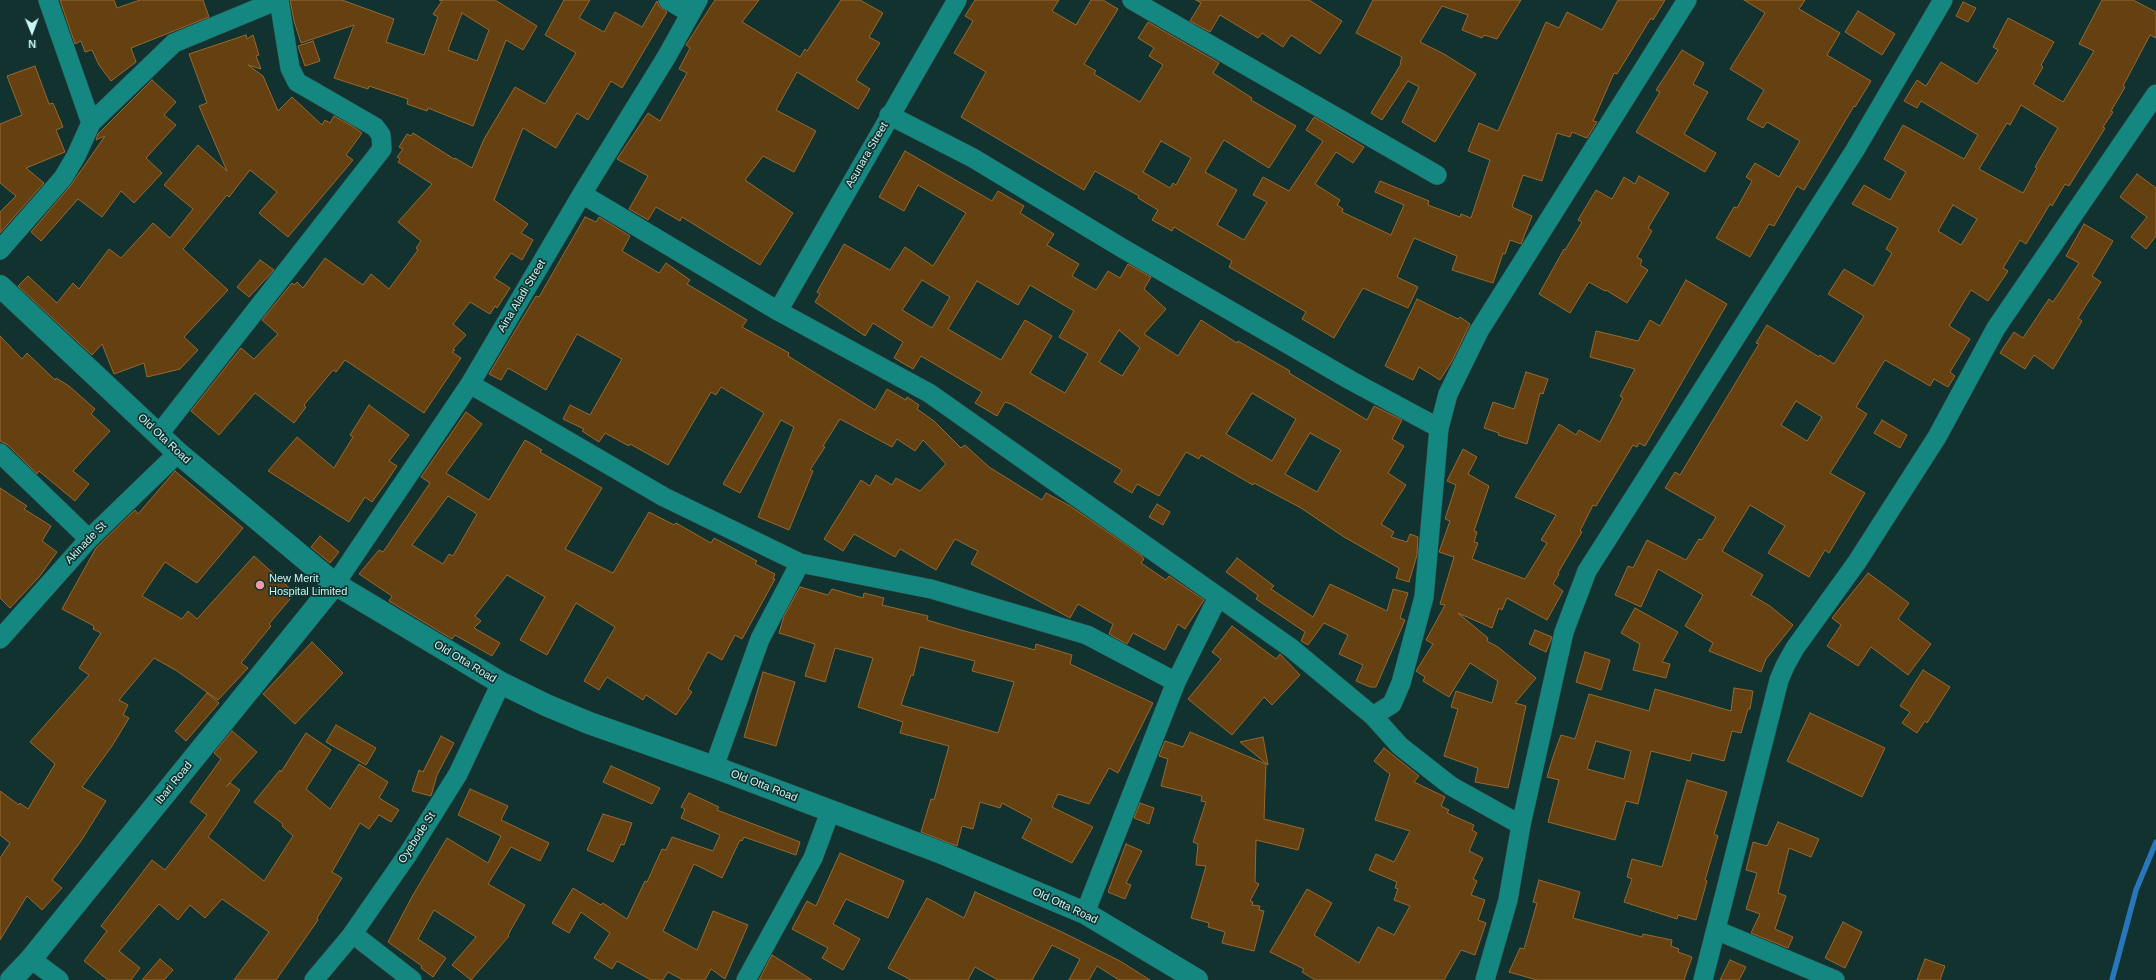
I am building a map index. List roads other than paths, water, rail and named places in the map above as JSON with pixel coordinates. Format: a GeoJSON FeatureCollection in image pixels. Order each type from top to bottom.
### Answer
{"type":"FeatureCollection","features":[{"type":"Feature","properties":{"kind":"street"},"geometry":{"type":"LineString","coordinates":[[48,0],[91,123]]}},
{"type":"Feature","properties":{"kind":"street"},"geometry":{"type":"LineString","coordinates":[[0,250],[63,178],[76,156],[91,123],[174,44],[278,0],[290,68],[297,82],[374,127],[381,135],[382,149],[159,434]]}},
{"type":"Feature","properties":{"kind":"street"},"geometry":{"type":"LineString","coordinates":[[668,0],[694,7]]}},
{"type":"Feature","properties":{"kind":"street","name":"Asunara Street"},"geometry":{"type":"LineString","coordinates":[[778,311],[957,0]]}},
{"type":"Feature","properties":{"kind":"street"},"geometry":{"type":"LineString","coordinates":[[1132,0],[1437,175]]}},
{"type":"Feature","properties":{"kind":"street"},"geometry":{"type":"LineString","coordinates":[[1373,716],[1392,704],[1401,683],[1424,596],[1439,428],[1448,394],[1479,331],[1688,0]]}},
{"type":"Feature","properties":{"kind":"street"},"geometry":{"type":"LineString","coordinates":[[1485,980],[1508,900],[1521,825],[1564,632],[1587,571],[1856,150],[1943,0]]}},
{"type":"Feature","properties":{"kind":"street","name":"Aina Aladi Street"},"geometry":{"type":"LineString","coordinates":[[335,584],[470,384],[582,194],[667,56],[694,7]]}},
{"type":"Feature","properties":{"kind":"street"},"geometry":{"type":"LineString","coordinates":[[1703,980],[1779,680],[1785,666],[1795,648],[1857,562],[1937,437],[1996,328],[2156,94]]}},
{"type":"Feature","properties":{"kind":"street"},"geometry":{"type":"LineString","coordinates":[[890,115],[973,158],[1122,248],[1253,324],[1350,380],[1439,428]]}},
{"type":"Feature","properties":{"kind":"street"},"geometry":{"type":"LineString","coordinates":[[582,194],[778,311],[929,393],[1292,648],[1373,716],[1400,746],[1451,786],[1521,825]]}},
{"type":"Feature","properties":{"kind":"street","name":"Old Ota Road"},"geometry":{"type":"LineString","coordinates":[[0,286],[178,453],[335,584]]}},
{"type":"Feature","properties":{"kind":"street"},"geometry":{"type":"LineString","coordinates":[[470,384],[664,497],[800,563],[930,590],[1087,635],[1176,682]]}},
{"type":"Feature","properties":{"kind":"street"},"geometry":{"type":"LineString","coordinates":[[0,453],[89,539]]}},
{"type":"Feature","properties":{"kind":"street","name":"Akinade St"},"geometry":{"type":"LineString","coordinates":[[0,639],[89,539],[178,453]]}},
{"type":"Feature","properties":{"kind":"street"},"geometry":{"type":"LineString","coordinates":[[714,767],[760,639],[800,563]]}},
{"type":"Feature","properties":{"kind":"street","name":"Old Otta Road"},"geometry":{"type":"LineString","coordinates":[[335,584],[501,683],[546,705],[589,723],[714,767],[942,853],[1085,913],[1197,980]]}},
{"type":"Feature","properties":{"kind":"street","name":"Ibari Road"},"geometry":{"type":"LineString","coordinates":[[11,980],[32,959],[335,584]]}},
{"type":"Feature","properties":{"kind":"street"},"geometry":{"type":"LineString","coordinates":[[1085,913],[1176,682],[1218,597]]}},
{"type":"Feature","properties":{"kind":"street","name":"Oyebode St"},"geometry":{"type":"LineString","coordinates":[[314,980],[353,934],[408,854],[458,774],[501,683]]}},
{"type":"Feature","properties":{"kind":"street"},"geometry":{"type":"LineString","coordinates":[[746,980],[813,858],[830,812]]}},
{"type":"Feature","properties":{"kind":"street"},"geometry":{"type":"LineString","coordinates":[[1716,930],[1835,980]]}},
{"type":"Feature","properties":{"kind":"street"},"geometry":{"type":"LineString","coordinates":[[353,934],[412,980]]}},
{"type":"Feature","properties":{"kind":"street"},"geometry":{"type":"LineString","coordinates":[[32,959],[59,980]]}},
{"type":"Feature","properties":{"kind":"waterway"},"geometry":{"type":"LineString","coordinates":[[2112,980],[2136,890],[2156,842]]}},
{"type":"Feature","properties":{"kind":"place","name":"New Merit Hospital Limited"},"geometry":{"type":"Point","coordinates":[260,585]}}]}
